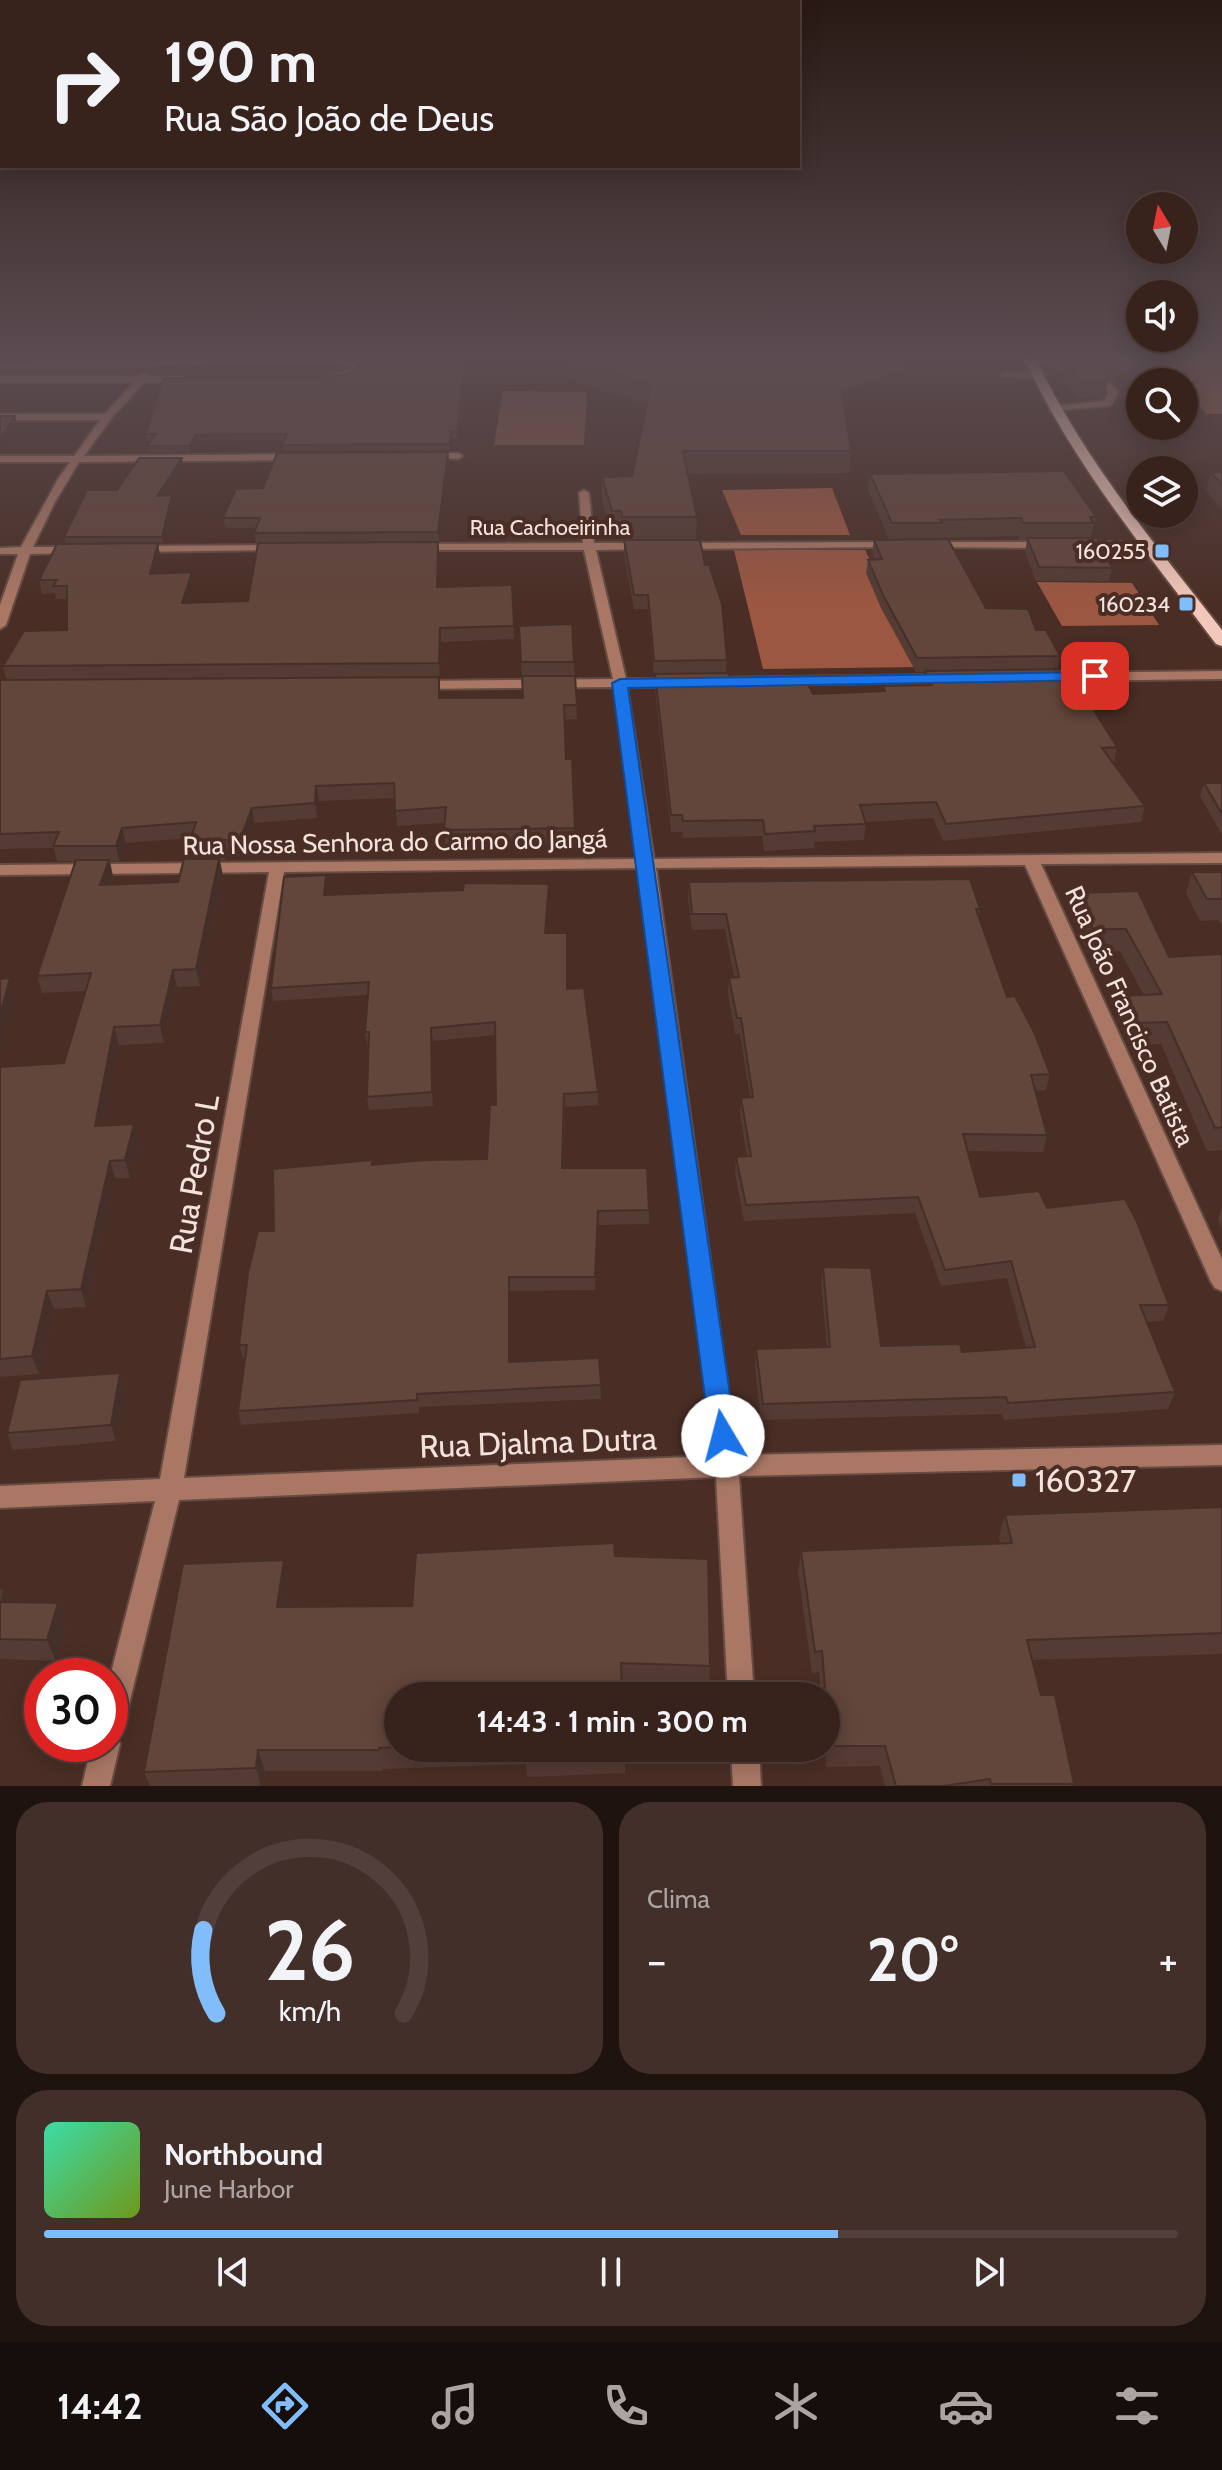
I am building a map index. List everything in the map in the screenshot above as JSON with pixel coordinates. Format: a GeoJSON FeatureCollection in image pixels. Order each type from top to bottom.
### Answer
{"type":"FeatureCollection","features":[{"type":"Feature","properties":{"kind":"main road"},"geometry":{"type":"LineString","coordinates":[[1073,438],[1148,545],[1222,641]]}},
{"type":"Feature","properties":{"kind":"street"},"geometry":{"type":"LineString","coordinates":[[0,625],[25,550],[60,483],[94,438]]}},
{"type":"Feature","properties":{"kind":"street"},"geometry":{"type":"LineString","coordinates":[[410,456],[458,456]]}},
{"type":"Feature","properties":{"kind":"street"},"geometry":{"type":"LineString","coordinates":[[0,459],[316,457]]}},
{"type":"Feature","properties":{"kind":"street"},"geometry":{"type":"LineString","coordinates":[[584,493],[589,546],[620,683],[647,863],[727,1466],[740,1682]]}},
{"type":"Feature","properties":{"kind":"street","name":"Rua Cachoeirinha"},"geometry":{"type":"LineString","coordinates":[[668,546],[908,545]]}},
{"type":"Feature","properties":{"kind":"street"},"geometry":{"type":"LineString","coordinates":[[924,545],[1052,545]]}},
{"type":"Feature","properties":{"kind":"street"},"geometry":{"type":"LineString","coordinates":[[1068,545],[1148,545]]}},
{"type":"Feature","properties":{"kind":"street","name":"Rua Cachoeirinha"},"geometry":{"type":"LineString","coordinates":[[401,548],[653,546]]}},
{"type":"Feature","properties":{"kind":"street"},"geometry":{"type":"LineString","coordinates":[[119,550],[291,548]]}},
{"type":"Feature","properties":{"kind":"street"},"geometry":{"type":"LineString","coordinates":[[0,551],[88,550]]}},
{"type":"Feature","properties":{"kind":"street"},"geometry":{"type":"LineString","coordinates":[[1032,677],[1222,675]]}},
{"type":"Feature","properties":{"kind":"street"},"geometry":{"type":"LineString","coordinates":[[699,682],[953,679]]}},
{"type":"Feature","properties":{"kind":"street"},"geometry":{"type":"LineString","coordinates":[[397,685],[683,683]]}},
{"type":"Feature","properties":{"kind":"street","name":"Rua João Francisco Batista"},"geometry":{"type":"LineString","coordinates":[[1030,858],[1222,1282]]}},
{"type":"Feature","properties":{"kind":"street","name":"Rua Nossa Senhora do Carmo do Jangá"},"geometry":{"type":"LineString","coordinates":[[0,870],[1222,858]]}},
{"type":"Feature","properties":{"kind":"street","name":"Rua Pedro L"},"geometry":{"type":"LineString","coordinates":[[128,1658],[170,1490],[277,869]]}},
{"type":"Feature","properties":{"kind":"street","name":"Rua Djalma Dutra"},"geometry":{"type":"LineString","coordinates":[[0,1497],[727,1466],[1222,1455]]}},
{"type":"Feature","properties":{"kind":"street"},"geometry":{"type":"LineString","coordinates":[[96,1786],[102,1762]]}},
{"type":"Feature","properties":{"kind":"street"},"geometry":{"type":"LineString","coordinates":[[746,1762],[747,1786]]}},
{"type":"Feature","properties":{"kind":"shaded area"},"geometry":{"type":"Polygon","coordinates":[[[495,438],[584,438],[584,445],[494,445],[495,438]]]}},
{"type":"Feature","properties":{"kind":"shaded area"},"geometry":{"type":"Polygon","coordinates":[[[832,488],[850,535],[741,535],[722,490],[832,488]]]}},
{"type":"Feature","properties":{"kind":"shaded area"},"geometry":{"type":"Polygon","coordinates":[[[734,550],[865,550],[921,667],[763,669],[734,550]]]}},
{"type":"Feature","properties":{"kind":"shaded area"},"geometry":{"type":"Polygon","coordinates":[[[1037,582],[1132,583],[1159,625],[1062,626],[1037,582]]]}},
{"type":"Feature","properties":{"kind":"building"},"geometry":{"type":"Polygon","coordinates":[[[153,438],[194,438],[189,446],[147,446],[153,438]]]}},
{"type":"Feature","properties":{"kind":"building"},"geometry":{"type":"Polygon","coordinates":[[[285,438],[450,438],[450,444],[282,445],[285,438]]]}},
{"type":"Feature","properties":{"kind":"building"},"geometry":{"type":"Polygon","coordinates":[[[640,438],[849,438],[851,451],[683,451],[697,517],[622,517],[621,511],[612,511],[602,477],[632,476],[640,438]]]}},
{"type":"Feature","properties":{"kind":"building"},"geometry":{"type":"Polygon","coordinates":[[[448,452],[438,532],[254,533],[260,518],[223,518],[236,489],[263,488],[277,453],[448,452]]]}},
{"type":"Feature","properties":{"kind":"building"},"geometry":{"type":"Polygon","coordinates":[[[139,458],[182,458],[157,496],[172,495],[162,537],[64,537],[87,490],[117,490],[139,458]]]}},
{"type":"Feature","properties":{"kind":"building"},"geometry":{"type":"Polygon","coordinates":[[[1064,471],[1096,517],[1090,517],[1093,523],[1023,523],[1021,518],[892,523],[870,474],[1064,471]]]}},
{"type":"Feature","properties":{"kind":"building"},"geometry":{"type":"Polygon","coordinates":[[[1211,472],[1222,472],[1222,485],[1211,472]]]}},
{"type":"Feature","properties":{"kind":"building"},"geometry":{"type":"Polygon","coordinates":[[[1027,538],[1097,538],[1112,568],[1039,567],[1027,538]]]}},
{"type":"Feature","properties":{"kind":"building"},"geometry":{"type":"Polygon","coordinates":[[[948,539],[986,608],[1028,609],[1036,630],[1046,630],[1060,656],[917,658],[868,560],[882,559],[874,540],[948,539]]]}},
{"type":"Feature","properties":{"kind":"building"},"geometry":{"type":"Polygon","coordinates":[[[624,540],[700,540],[705,565],[709,565],[722,604],[727,660],[654,661],[648,595],[634,595],[624,540]]]}},
{"type":"Feature","properties":{"kind":"building"},"geometry":{"type":"Polygon","coordinates":[[[438,542],[437,587],[512,585],[514,626],[440,628],[439,663],[3,666],[24,631],[67,630],[67,586],[53,586],[57,580],[39,580],[57,544],[158,543],[150,574],[192,572],[182,603],[248,601],[258,543],[438,542]]]}},
{"type":"Feature","properties":{"kind":"building"},"geometry":{"type":"Polygon","coordinates":[[[572,624],[574,662],[521,662],[519,626],[572,624]]]}},
{"type":"Feature","properties":{"kind":"building"},"geometry":{"type":"Polygon","coordinates":[[[1068,669],[1117,747],[1102,748],[1145,806],[946,824],[936,802],[860,805],[866,824],[814,826],[815,831],[765,834],[763,820],[683,821],[682,815],[671,815],[655,674],[729,673],[731,685],[806,680],[813,694],[885,691],[883,686],[932,685],[925,671],[1068,669]]]}},
{"type":"Feature","properties":{"kind":"building"},"geometry":{"type":"Polygon","coordinates":[[[522,676],[575,676],[577,705],[564,705],[566,759],[572,759],[575,828],[444,830],[446,807],[395,811],[394,783],[316,786],[315,803],[252,808],[240,840],[224,840],[223,845],[189,845],[196,822],[122,828],[116,846],[53,846],[59,832],[0,834],[0,680],[439,677],[439,698],[523,698],[522,676]]]}},
{"type":"Feature","properties":{"kind":"building"},"geometry":{"type":"Polygon","coordinates":[[[1204,783],[1222,783],[1222,814],[1204,783]]]}},
{"type":"Feature","properties":{"kind":"building"},"geometry":{"type":"Polygon","coordinates":[[[184,859],[219,859],[196,969],[173,970],[160,1025],[114,1027],[95,1126],[134,1124],[125,1160],[110,1161],[81,1289],[47,1291],[32,1356],[0,1359],[0,1067],[64,1063],[91,973],[37,976],[76,860],[109,860],[100,885],[178,882],[184,859]]]}},
{"type":"Feature","properties":{"kind":"building"},"geometry":{"type":"Polygon","coordinates":[[[1192,872],[1222,872],[1222,899],[1207,899],[1192,872]]]}},
{"type":"Feature","properties":{"kind":"building"},"geometry":{"type":"Polygon","coordinates":[[[326,875],[324,895],[463,890],[464,883],[549,884],[545,933],[567,933],[567,989],[584,988],[598,1092],[564,1094],[562,1168],[647,1168],[649,1210],[598,1211],[595,1277],[509,1277],[509,1362],[599,1358],[601,1385],[417,1394],[417,1400],[238,1411],[247,1345],[239,1345],[248,1273],[258,1231],[274,1231],[273,1169],[372,1160],[372,1165],[487,1159],[490,1105],[496,1105],[495,1022],[431,1028],[432,1092],[367,1097],[369,1032],[365,1032],[369,982],[271,988],[284,877],[326,875]]]}},
{"type":"Feature","properties":{"kind":"building"},"geometry":{"type":"Polygon","coordinates":[[[970,879],[980,909],[976,909],[1007,997],[1015,996],[1034,1032],[1050,1074],[1031,1075],[1047,1135],[963,1134],[980,1197],[1039,1191],[1047,1208],[1125,1199],[1169,1305],[1140,1305],[1175,1392],[1008,1403],[1006,1397],[763,1404],[756,1349],[830,1347],[823,1267],[871,1268],[881,1346],[960,1344],[962,1352],[1035,1347],[1011,1261],[945,1270],[918,1197],[746,1205],[736,1157],[751,1156],[741,1098],[753,1097],[741,1018],[737,1018],[729,978],[739,977],[726,914],[692,914],[689,882],[970,879]]]}},
{"type":"Feature","properties":{"kind":"building"},"geometry":{"type":"Polygon","coordinates":[[[1138,891],[1169,957],[1222,954],[1222,1127],[1215,1128],[1167,1022],[1137,1023],[1123,996],[1162,994],[1126,929],[1093,929],[1077,893],[1138,891]]]}},
{"type":"Feature","properties":{"kind":"building"},"geometry":{"type":"Polygon","coordinates":[[[10,978],[0,1015],[0,979],[10,978]]]}},
{"type":"Feature","properties":{"kind":"building"},"geometry":{"type":"Polygon","coordinates":[[[120,1373],[111,1425],[7,1433],[20,1380],[120,1373]]]}},
{"type":"Feature","properties":{"kind":"building"},"geometry":{"type":"Polygon","coordinates":[[[1222,1507],[1222,1633],[1027,1640],[1041,1695],[1055,1695],[1074,1784],[991,1784],[990,1779],[944,1786],[896,1786],[885,1746],[840,1746],[840,1682],[825,1682],[822,1651],[815,1652],[801,1551],[1012,1543],[1005,1515],[1222,1507]]]}},
{"type":"Feature","properties":{"kind":"building"},"geometry":{"type":"Polygon","coordinates":[[[614,1543],[615,1556],[708,1559],[710,1666],[621,1663],[622,1682],[384,1682],[384,1748],[379,1750],[258,1750],[256,1768],[144,1772],[183,1564],[284,1560],[277,1607],[412,1606],[416,1553],[614,1543]]]}},
{"type":"Feature","properties":{"kind":"building"},"geometry":{"type":"Polygon","coordinates":[[[0,1602],[58,1603],[47,1640],[0,1639],[0,1602]]]}},
{"type":"Feature","properties":{"kind":"place","name":"160255"},"geometry":{"type":"Point","coordinates":[1162,551]}},
{"type":"Feature","properties":{"kind":"place","name":"160234"},"geometry":{"type":"Point","coordinates":[1186,604]}},
{"type":"Feature","properties":{"kind":"place","name":"160327"},"geometry":{"type":"Point","coordinates":[1019,1480]}},
{"type":"Feature","properties":{"kind":"route"},"geometry":{"type":"LineString","coordinates":[[723,1436],[620,683],[1095,676]]}}]}
